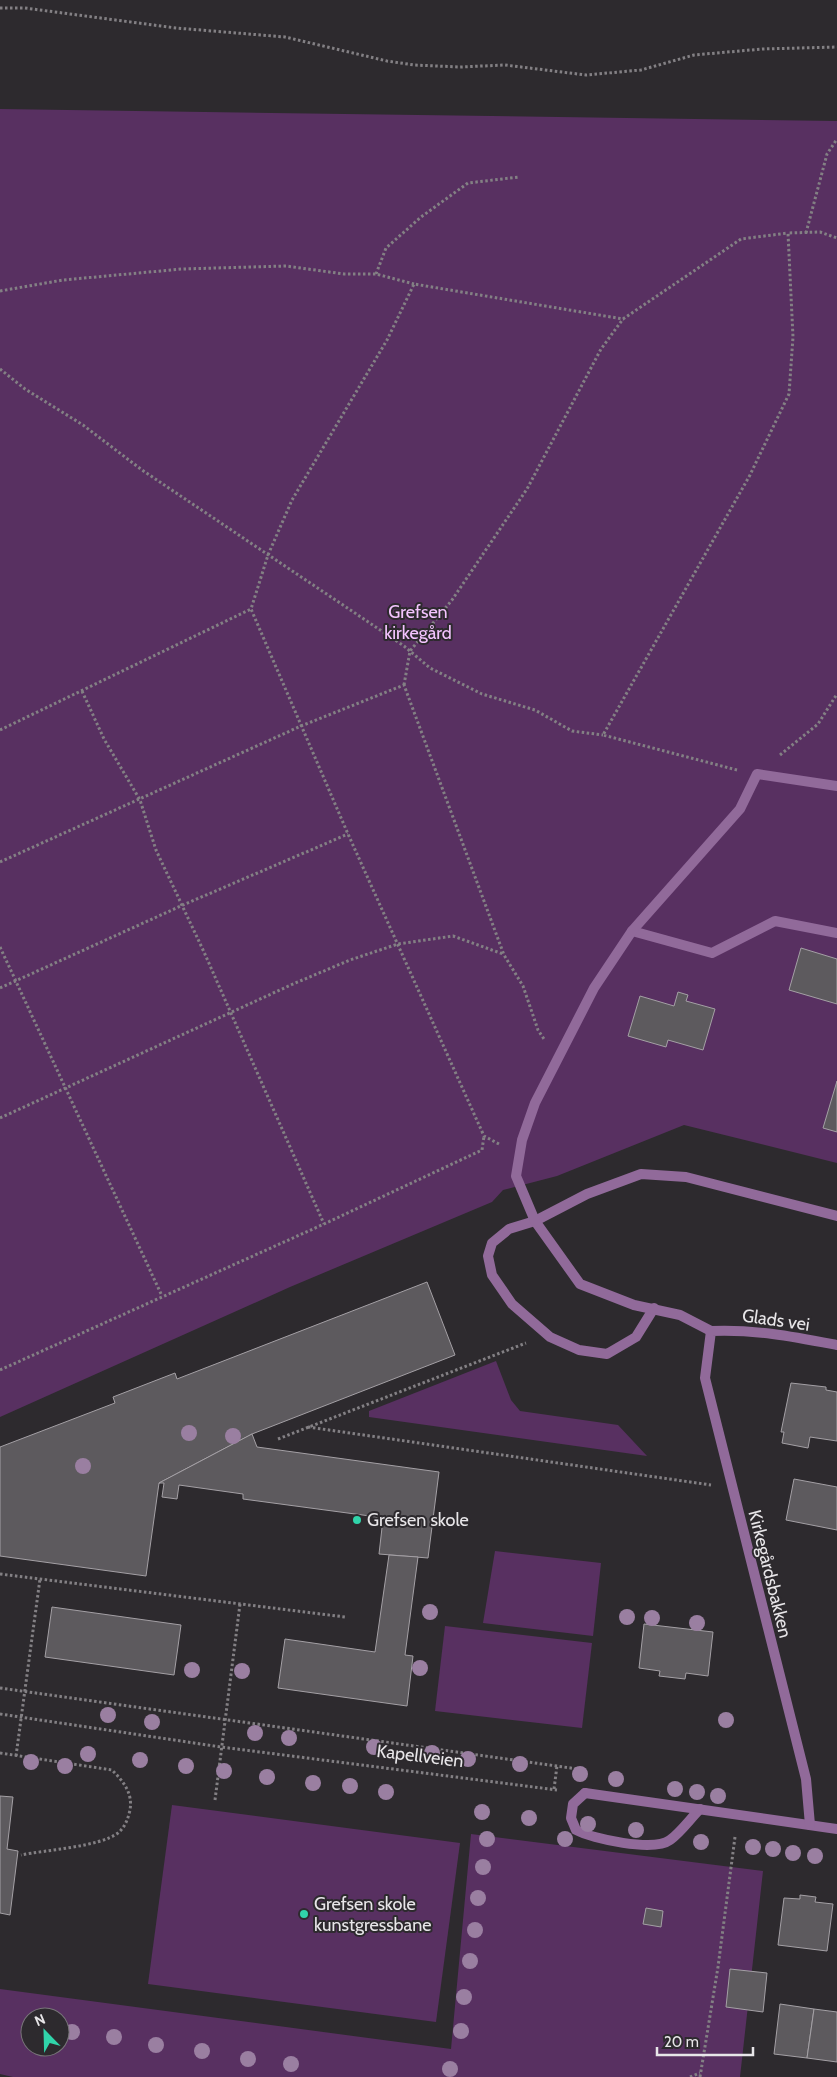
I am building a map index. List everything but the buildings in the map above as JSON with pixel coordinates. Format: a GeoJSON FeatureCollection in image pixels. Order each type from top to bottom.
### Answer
{"type":"FeatureCollection","features":[{"type":"Feature","properties":{"kind":"street"},"geometry":{"type":"LineString","coordinates":[[711,1332],[680,1315],[634,1304],[580,1284],[535,1221],[516,1176],[522,1140],[535,1103],[594,988],[632,931],[740,809],[756,774],[837,786]]}},
{"type":"Feature","properties":{"kind":"street"},"geometry":{"type":"LineString","coordinates":[[632,931],[712,953],[776,921],[837,933]]}},
{"type":"Feature","properties":{"kind":"street"},"geometry":{"type":"LineString","coordinates":[[654,1308],[636,1337],[607,1354],[579,1350],[550,1337],[512,1304],[492,1275],[488,1256],[492,1243],[509,1229],[535,1221],[588,1194],[641,1174],[686,1177],[837,1216]]}},
{"type":"Feature","properties":{"kind":"street","name":"Glads vei"},"geometry":{"type":"LineString","coordinates":[[711,1332],[740,1330],[771,1333],[837,1345]]}},
{"type":"Feature","properties":{"kind":"street","name":"Kirkegårdsbakken"},"geometry":{"type":"LineString","coordinates":[[711,1332],[704,1378],[806,1779],[810,1825]]}},
{"type":"Feature","properties":{"kind":"street"},"geometry":{"type":"LineString","coordinates":[[700,1809],[670,1841],[656,1846],[588,1836],[576,1830],[571,1818],[573,1804],[585,1793],[700,1809],[837,1829]]}},
{"type":"Feature","properties":{"kind":"path"},"geometry":{"type":"LineString","coordinates":[[0,8],[25,8],[176,28],[285,37],[387,61],[414,65],[460,67],[505,65],[586,75],[641,70],[694,55],[762,49],[837,48]]}},
{"type":"Feature","properties":{"kind":"path"},"geometry":{"type":"LineString","coordinates":[[806,233],[827,154],[837,139]]}},
{"type":"Feature","properties":{"kind":"path"},"geometry":{"type":"LineString","coordinates":[[376,274],[386,248],[421,218],[468,183],[519,177]]}},
{"type":"Feature","properties":{"kind":"path"},"geometry":{"type":"LineString","coordinates":[[538,1030],[523,986],[504,955],[404,686],[410,651],[452,600],[527,489],[601,349],[623,319],[741,239],[788,233],[820,232],[837,238]]}},
{"type":"Feature","properties":{"kind":"path"},"geometry":{"type":"LineString","coordinates":[[603,735],[750,476],[789,394],[793,337],[788,233]]}},
{"type":"Feature","properties":{"kind":"path"},"geometry":{"type":"LineString","coordinates":[[0,291],[63,280],[182,269],[286,266],[344,274],[376,274],[414,284],[623,319]]}},
{"type":"Feature","properties":{"kind":"path"},"geometry":{"type":"LineString","coordinates":[[0,1370],[324,1224],[482,1150],[484,1136],[348,834],[251,609],[268,554],[292,500],[387,340],[414,284]]}},
{"type":"Feature","properties":{"kind":"path"},"geometry":{"type":"LineString","coordinates":[[0,369],[25,389],[83,425],[142,470],[410,651],[430,668],[482,694],[535,710],[572,731],[603,735],[756,774],[818,724],[837,694]]}},
{"type":"Feature","properties":{"kind":"path"},"geometry":{"type":"LineString","coordinates":[[0,730],[251,609]]}},
{"type":"Feature","properties":{"kind":"path"},"geometry":{"type":"LineString","coordinates":[[0,862],[301,726],[404,686]]}},
{"type":"Feature","properties":{"kind":"path"},"geometry":{"type":"LineString","coordinates":[[82,692],[104,739],[140,800],[156,850],[183,905],[324,1224]]}},
{"type":"Feature","properties":{"kind":"path"},"geometry":{"type":"LineString","coordinates":[[0,988],[183,905],[348,834]]}},
{"type":"Feature","properties":{"kind":"path"},"geometry":{"type":"LineString","coordinates":[[0,1118],[350,960],[398,944],[453,936],[504,955]]}},
{"type":"Feature","properties":{"kind":"path"},"geometry":{"type":"LineString","coordinates":[[0,947],[162,1296]]}},
{"type":"Feature","properties":{"kind":"path"},"geometry":{"type":"LineString","coordinates":[[484,1136],[520,1153]]}},
{"type":"Feature","properties":{"kind":"path"},"geometry":{"type":"LineString","coordinates":[[278,1439],[531,1341]]}},
{"type":"Feature","properties":{"kind":"path"},"geometry":{"type":"LineString","coordinates":[[308,1428],[711,1485]]}},
{"type":"Feature","properties":{"kind":"path"},"geometry":{"type":"LineString","coordinates":[[0,1574],[345,1617]]}},
{"type":"Feature","properties":{"kind":"path"},"geometry":{"type":"LineString","coordinates":[[16,1756],[40,1579]]}},
{"type":"Feature","properties":{"kind":"path"},"geometry":{"type":"LineString","coordinates":[[215,1800],[240,1604]]}},
{"type":"Feature","properties":{"kind":"path"},"geometry":{"type":"LineString","coordinates":[[0,1688],[586,1770]]}},
{"type":"Feature","properties":{"kind":"path","name":"Kapellveien"},"geometry":{"type":"LineString","coordinates":[[0,1714],[221,1747],[585,1793]]}},
{"type":"Feature","properties":{"kind":"path"},"geometry":{"type":"LineString","coordinates":[[0,1753],[112,1770],[123,1780],[129,1793],[131,1807],[127,1821],[118,1833],[101,1841],[20,1854]]}},
{"type":"Feature","properties":{"kind":"path"},"geometry":{"type":"LineString","coordinates":[[554,1789],[557,1766]]}},
{"type":"Feature","properties":{"kind":"path"},"geometry":{"type":"LineString","coordinates":[[690,2077],[700,2075],[718,1967],[735,1836]]}},
{"type":"Feature","properties":{"kind":"green space","name":"Grefsen kirkegård"},"geometry":{"type":"Polygon","coordinates":[[[0,109],[837,121],[837,1163],[684,1125],[557,1176],[503,1190],[492,1202],[290,1287],[0,1417],[0,109]]]}},
{"type":"Feature","properties":{"kind":"green space"},"geometry":{"type":"Polygon","coordinates":[[[496,1361],[511,1400],[520,1411],[618,1425],[647,1456],[369,1417],[369,1411],[496,1361]]]}},
{"type":"Feature","properties":{"kind":"green space"},"geometry":{"type":"Polygon","coordinates":[[[495,1551],[601,1563],[593,1636],[483,1623],[495,1551]]]}},
{"type":"Feature","properties":{"kind":"green space"},"geometry":{"type":"Polygon","coordinates":[[[445,1626],[592,1643],[582,1728],[435,1711],[445,1626]]]}},
{"type":"Feature","properties":{"kind":"green space","name":"Grefsen skole kunstgressbane"},"geometry":{"type":"Polygon","coordinates":[[[172,1805],[460,1843],[436,2022],[148,1984],[172,1805]]]}},
{"type":"Feature","properties":{"kind":"green space"},"geometry":{"type":"Polygon","coordinates":[[[471,1834],[763,1871],[740,2077],[13,2077],[0,2074],[0,1989],[451,2049],[471,1834]]]}},
{"type":"Feature","properties":{"kind":"place","name":"Grefsen skole"},"geometry":{"type":"Point","coordinates":[357,1520]}},
{"type":"Feature","properties":{"kind":"place","name":"Grefsen skole kunstgressbane"},"geometry":{"type":"Point","coordinates":[304,1914]}}]}
